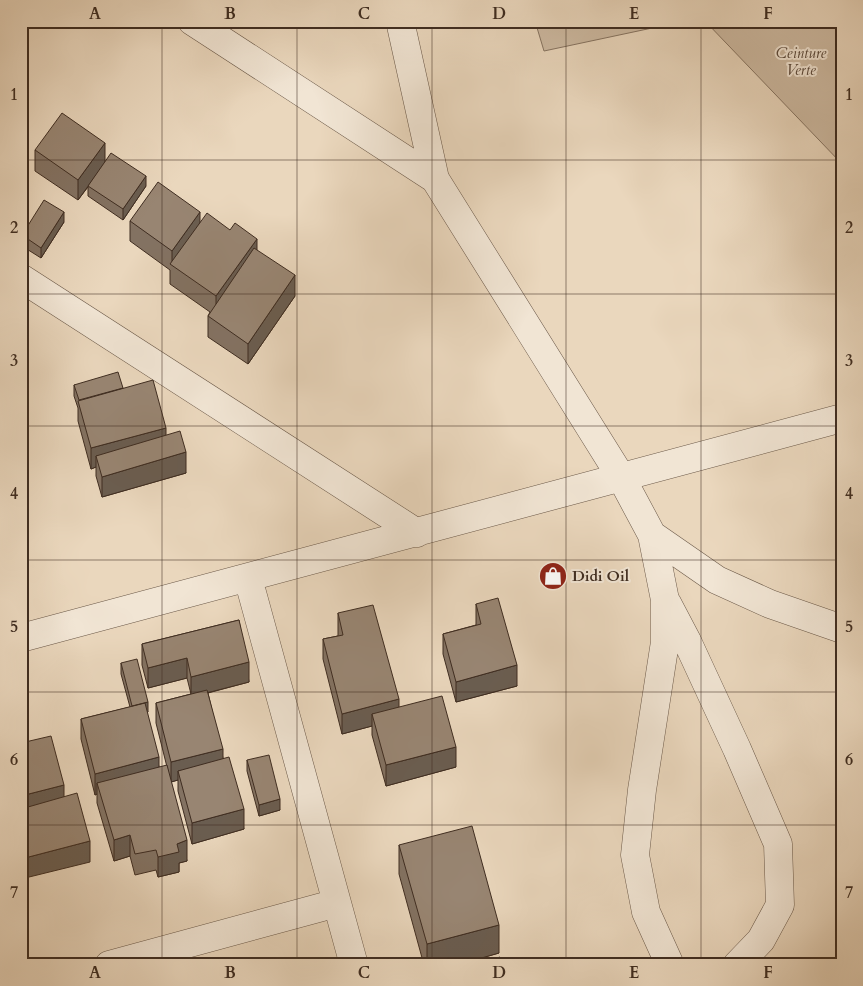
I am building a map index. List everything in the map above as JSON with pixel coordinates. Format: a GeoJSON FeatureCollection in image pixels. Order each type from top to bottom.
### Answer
{"type":"FeatureCollection","features":[{"type":"Feature","properties":{"kind":"street"},"geometry":{"type":"LineString","coordinates":[[192,21],[435,179]]}},
{"type":"Feature","properties":{"kind":"street"},"geometry":{"type":"LineString","coordinates":[[400,21],[435,179],[621,477],[652,535],[665,600],[665,642],[642,790],[635,855],[646,912],[670,965]]}},
{"type":"Feature","properties":{"kind":"street"},"geometry":{"type":"LineString","coordinates":[[21,278],[417,532]]}},
{"type":"Feature","properties":{"kind":"street"},"geometry":{"type":"LineString","coordinates":[[21,638],[842,418]]}},
{"type":"Feature","properties":{"kind":"street"},"geometry":{"type":"LineString","coordinates":[[652,535],[717,580],[770,604],[842,629]]}},
{"type":"Feature","properties":{"kind":"street"},"geometry":{"type":"LineString","coordinates":[[248,578],[354,965]]}},
{"type":"Feature","properties":{"kind":"street"},"geometry":{"type":"LineString","coordinates":[[665,600],[687,641],[778,844],[780,905],[762,940],[737,965]]}},
{"type":"Feature","properties":{"kind":"street"},"geometry":{"type":"LineString","coordinates":[[109,965],[337,903]]}},
{"type":"Feature","properties":{"kind":"green space"},"geometry":{"type":"Polygon","coordinates":[[[535,21],[685,21],[544,51],[535,21]]]}},
{"type":"Feature","properties":{"kind":"green space","name":"Ceinture Verte"},"geometry":{"type":"Polygon","coordinates":[[[705,21],[842,21],[842,164],[705,21]]]}},
{"type":"Feature","properties":{"kind":"building"},"geometry":{"type":"Polygon","coordinates":[[[62,113],[105,143],[78,180],[35,150],[62,113]]]}},
{"type":"Feature","properties":{"kind":"building"},"geometry":{"type":"Polygon","coordinates":[[[111,153],[146,176],[123,209],[88,186],[111,153]]]}},
{"type":"Feature","properties":{"kind":"building"},"geometry":{"type":"Polygon","coordinates":[[[158,182],[200,212],[172,251],[130,221],[158,182]]]}},
{"type":"Feature","properties":{"kind":"building"},"geometry":{"type":"Polygon","coordinates":[[[44,200],[64,212],[41,248],[22,235],[44,200]]]}},
{"type":"Feature","properties":{"kind":"building"},"geometry":{"type":"Polygon","coordinates":[[[207,213],[230,230],[235,223],[257,239],[216,296],[170,264],[207,213]]]}},
{"type":"Feature","properties":{"kind":"building"},"geometry":{"type":"Polygon","coordinates":[[[254,248],[295,275],[248,344],[208,316],[254,248]]]}},
{"type":"Feature","properties":{"kind":"building"},"geometry":{"type":"Polygon","coordinates":[[[118,372],[123,388],[79,400],[74,385],[118,372]]]}},
{"type":"Feature","properties":{"kind":"building"},"geometry":{"type":"Polygon","coordinates":[[[153,380],[166,428],[91,448],[78,401],[153,380]]]}},
{"type":"Feature","properties":{"kind":"building"},"geometry":{"type":"Polygon","coordinates":[[[180,431],[186,452],[102,477],[96,456],[180,431]]]}},
{"type":"Feature","properties":{"kind":"building"},"geometry":{"type":"Polygon","coordinates":[[[498,598],[517,665],[456,682],[443,634],[481,624],[476,604],[498,598]]]}},
{"type":"Feature","properties":{"kind":"building"},"geometry":{"type":"Polygon","coordinates":[[[373,605],[399,699],[342,714],[323,639],[343,635],[338,613],[373,605]]]}},
{"type":"Feature","properties":{"kind":"building"},"geometry":{"type":"Polygon","coordinates":[[[239,620],[249,662],[191,677],[187,658],[148,668],[142,644],[239,620]]]}},
{"type":"Feature","properties":{"kind":"building"},"geometry":{"type":"Polygon","coordinates":[[[137,659],[148,702],[132,706],[121,663],[137,659]]]}},
{"type":"Feature","properties":{"kind":"building"},"geometry":{"type":"Polygon","coordinates":[[[207,690],[223,749],[171,762],[156,703],[207,690]]]}},
{"type":"Feature","properties":{"kind":"building"},"geometry":{"type":"Polygon","coordinates":[[[442,696],[456,747],[386,765],[372,714],[442,696]]]}},
{"type":"Feature","properties":{"kind":"building"},"geometry":{"type":"Polygon","coordinates":[[[145,703],[159,757],[95,774],[81,719],[145,703]]]}},
{"type":"Feature","properties":{"kind":"building"},"geometry":{"type":"Polygon","coordinates":[[[51,736],[64,785],[21,796],[21,743],[51,736]]]}},
{"type":"Feature","properties":{"kind":"building"},"geometry":{"type":"Polygon","coordinates":[[[269,755],[280,799],[259,805],[247,760],[269,755]]]}},
{"type":"Feature","properties":{"kind":"building"},"geometry":{"type":"Polygon","coordinates":[[[229,757],[244,809],[192,823],[178,771],[229,757]]]}},
{"type":"Feature","properties":{"kind":"building"},"geometry":{"type":"Polygon","coordinates":[[[167,765],[187,840],[177,844],[179,852],[158,857],[156,850],[135,854],[130,835],[114,840],[97,783],[167,765]]]}},
{"type":"Feature","properties":{"kind":"building"},"geometry":{"type":"Polygon","coordinates":[[[77,793],[90,841],[21,859],[21,809],[77,793]]]}},
{"type":"Feature","properties":{"kind":"building"},"geometry":{"type":"Polygon","coordinates":[[[472,826],[499,925],[427,944],[399,845],[472,826]]]}},
{"type":"Feature","properties":{"kind":"building"},"geometry":{"type":"Polygon","coordinates":[[[500,957],[502,965],[474,965],[500,957]]]}},
{"type":"Feature","properties":{"kind":"place","name":"Didi Oil"},"geometry":{"type":"Point","coordinates":[553,576]}}]}
